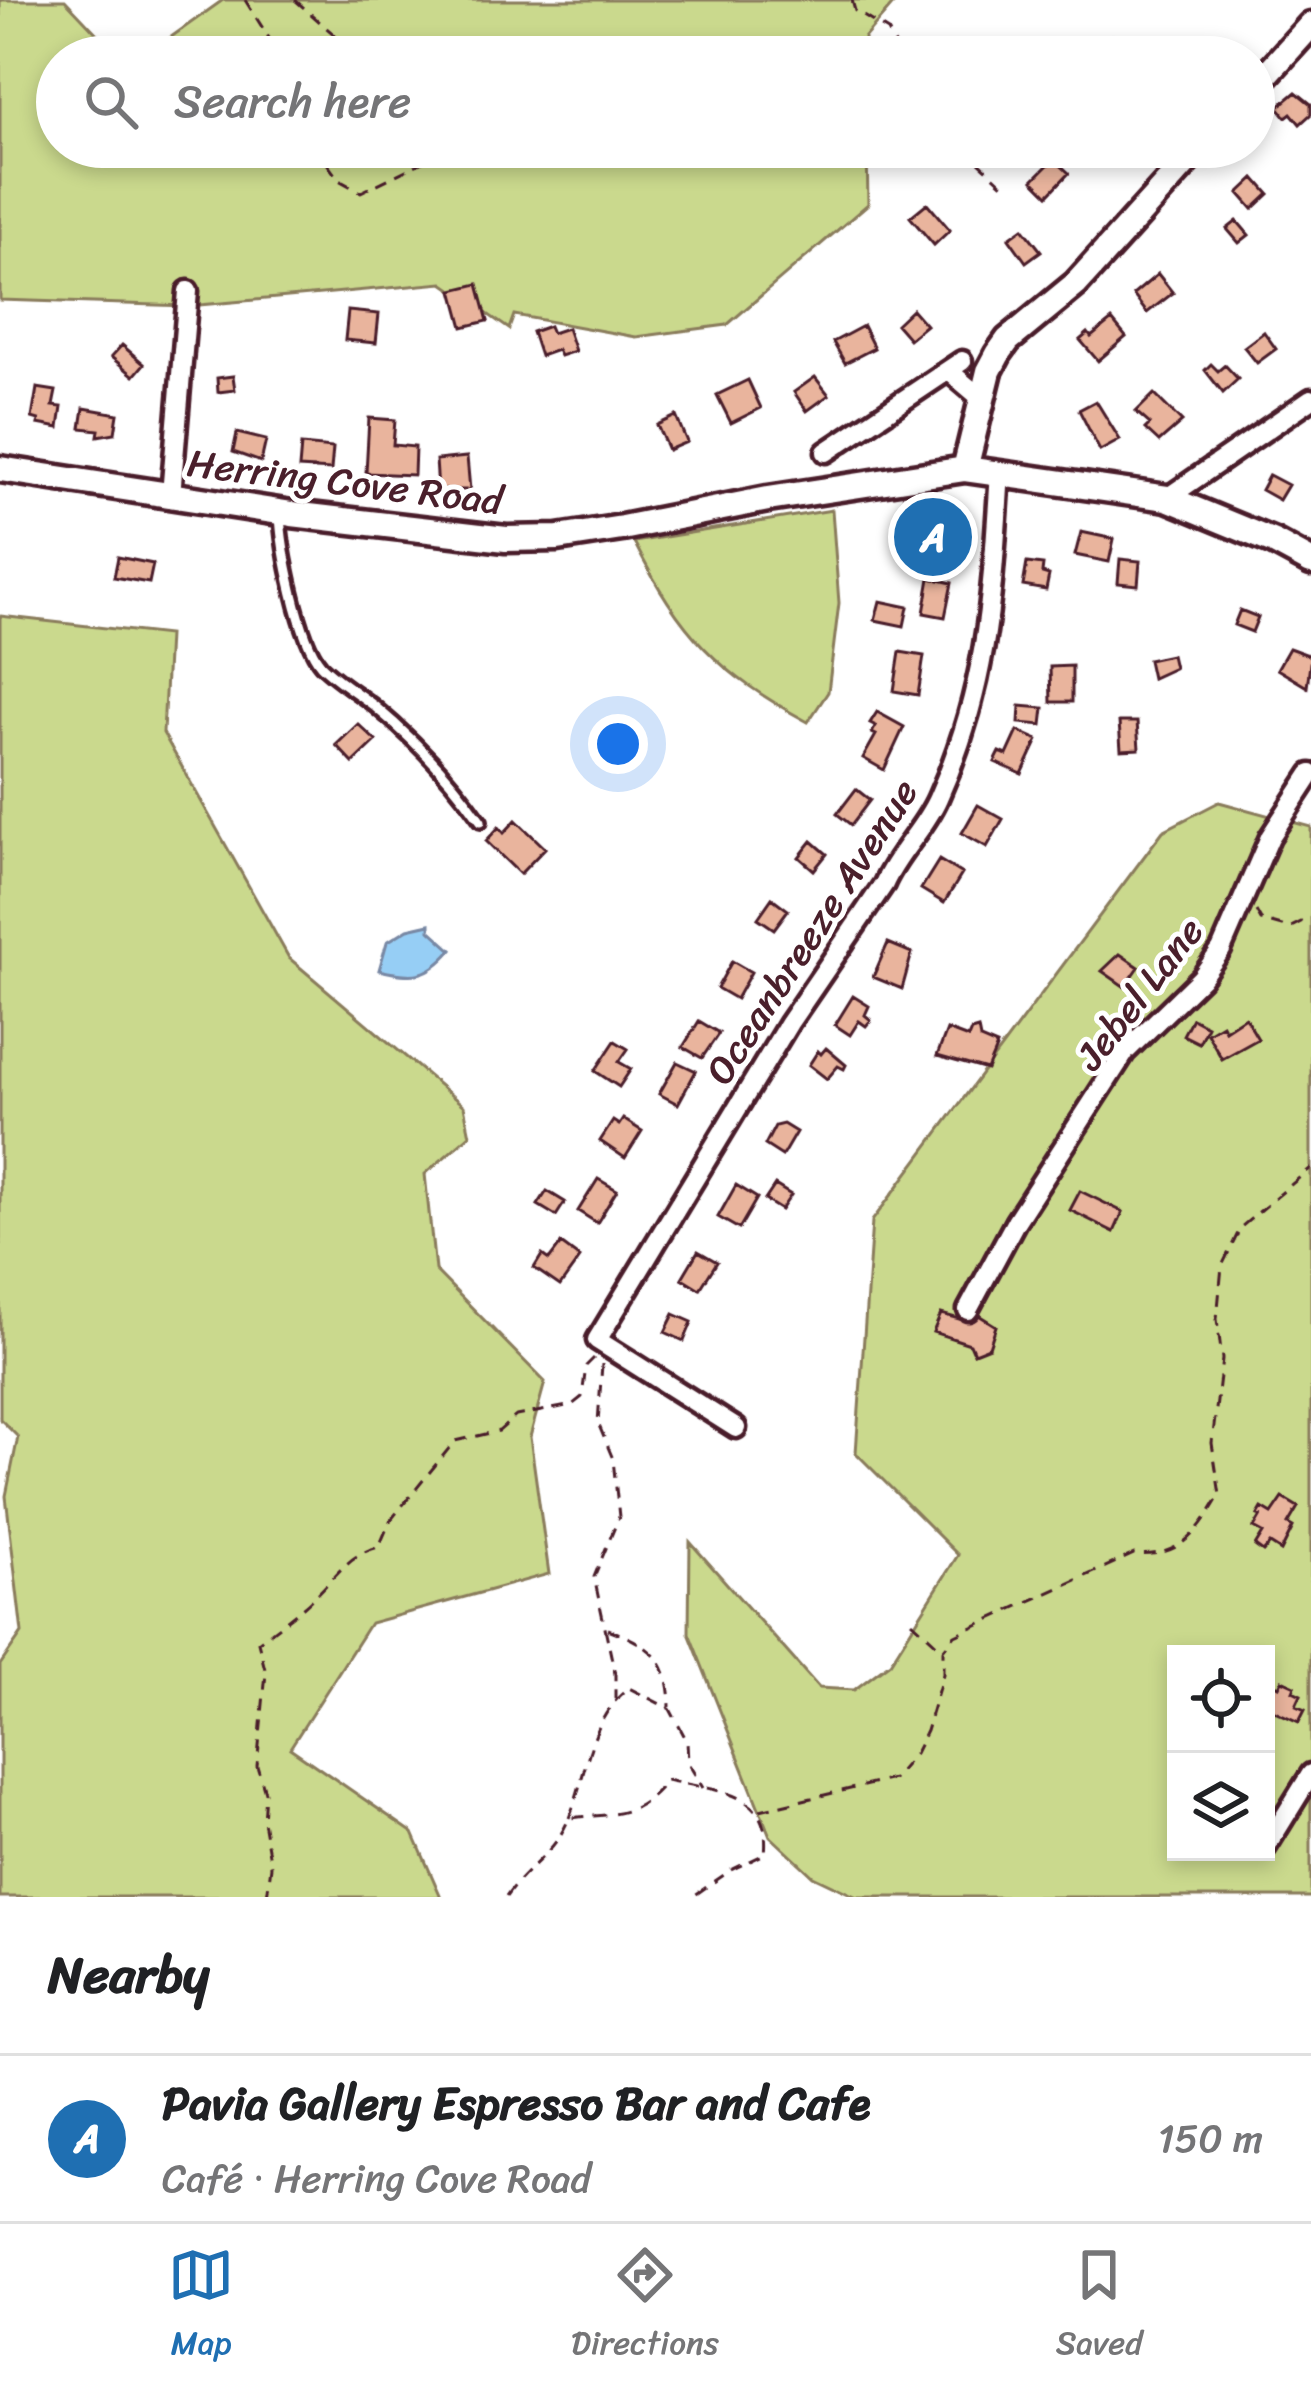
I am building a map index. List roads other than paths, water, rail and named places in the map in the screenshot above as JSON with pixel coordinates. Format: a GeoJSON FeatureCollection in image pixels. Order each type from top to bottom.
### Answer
{"type":"FeatureCollection","features":[{"type":"Feature","properties":{"kind":"main road"},"geometry":{"type":"LineString","coordinates":[[1275,65],[1311,25]]}},
{"type":"Feature","properties":{"kind":"main road"},"geometry":{"type":"LineString","coordinates":[[965,470],[989,371],[1009,340],[1076,284],[1181,168]]}},
{"type":"Feature","properties":{"kind":"main road","name":"Herring Cove Road"},"geometry":{"type":"LineString","coordinates":[[0,469],[452,536],[558,538],[768,499],[965,470],[1000,472],[1167,498],[1311,562]]}},
{"type":"Feature","properties":{"kind":"street"},"geometry":{"type":"LineString","coordinates":[[171,495],[188,291]]}},
{"type":"Feature","properties":{"kind":"street"},"geometry":{"type":"LineString","coordinates":[[826,452],[956,366],[982,398]]}},
{"type":"Feature","properties":{"kind":"street"},"geometry":{"type":"LineString","coordinates":[[1167,498],[1311,399]]}},
{"type":"Feature","properties":{"kind":"street","name":"Oceanbreeze Avenue"},"geometry":{"type":"LineString","coordinates":[[736,1428],[597,1340],[778,1039],[934,808],[971,718],[982,670],[991,622],[1000,472]]}},
{"type":"Feature","properties":{"kind":"street","name":"Jebel Lane"},"geometry":{"type":"LineString","coordinates":[[968,1310],[1016,1220],[1125,1052],[1211,965],[1270,837],[1311,774]]}},
{"type":"Feature","properties":{"kind":"street"},"geometry":{"type":"LineString","coordinates":[[1275,1831],[1311,1774]]}},
{"type":"Feature","properties":{"kind":"lane"},"geometry":{"type":"LineString","coordinates":[[280,511],[280,536],[301,626],[319,662],[376,708],[452,781],[481,821]]}},
{"type":"Feature","properties":{"kind":"water"},"geometry":{"type":"Polygon","coordinates":[[[430,924],[430,930],[452,950],[443,959],[420,974],[379,970],[387,942],[408,929],[430,924]]]}},
{"type":"Feature","properties":{"kind":"place","name":"Pavia Gallery Espresso Bar and Cafe"},"geometry":{"type":"Point","coordinates":[933,537]}}]}
